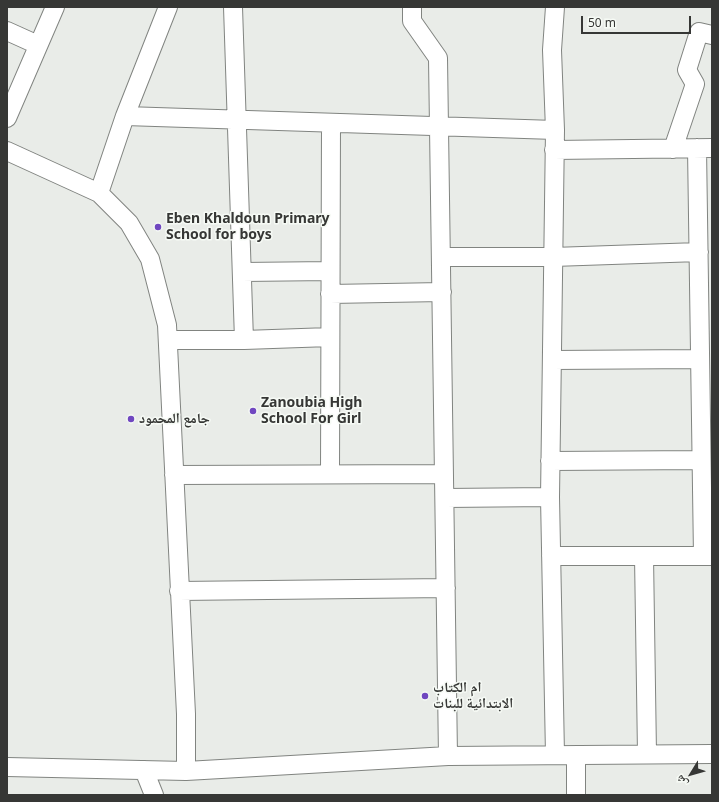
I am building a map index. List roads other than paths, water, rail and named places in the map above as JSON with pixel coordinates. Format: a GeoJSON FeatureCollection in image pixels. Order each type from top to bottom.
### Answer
{"type":"FeatureCollection","features":[{"type":"Feature","properties":{"kind":"street"},"geometry":{"type":"LineString","coordinates":[[7,118],[55,7]]}},
{"type":"Feature","properties":{"kind":"street"},"geometry":{"type":"LineString","coordinates":[[233,7],[244,340]]}},
{"type":"Feature","properties":{"kind":"street"},"geometry":{"type":"LineString","coordinates":[[412,7],[412,21],[438,58],[448,756]]}},
{"type":"Feature","properties":{"kind":"street"},"geometry":{"type":"LineString","coordinates":[[555,7],[552,50],[555,130],[550,461],[555,755]]}},
{"type":"Feature","properties":{"kind":"street"},"geometry":{"type":"LineString","coordinates":[[99,193],[163,9]]}},
{"type":"Feature","properties":{"kind":"street"},"geometry":{"type":"LineString","coordinates":[[7,31],[38,46]]}},
{"type":"Feature","properties":{"kind":"street"},"geometry":{"type":"LineString","coordinates":[[673,149],[695,84],[687,70],[699,32],[712,35]]}},
{"type":"Feature","properties":{"kind":"street"},"geometry":{"type":"LineString","coordinates":[[125,116],[555,130]]}},
{"type":"Feature","properties":{"kind":"street"},"geometry":{"type":"LineString","coordinates":[[330,474],[331,123]]}},
{"type":"Feature","properties":{"kind":"street"},"geometry":{"type":"LineString","coordinates":[[551,556],[707,556],[704,351],[698,252],[705,233],[704,148],[554,150]]}},
{"type":"Feature","properties":{"kind":"street"},"geometry":{"type":"LineString","coordinates":[[7,151],[99,193],[129,223],[150,259],[167,325],[186,714],[186,771]]}},
{"type":"Feature","properties":{"kind":"street"},"geometry":{"type":"LineString","coordinates":[[441,258],[553,257],[698,252]]}},
{"type":"Feature","properties":{"kind":"street"},"geometry":{"type":"LineString","coordinates":[[242,272],[330,271]]}},
{"type":"Feature","properties":{"kind":"street"},"geometry":{"type":"LineString","coordinates":[[330,294],[442,292]]}},
{"type":"Feature","properties":{"kind":"street"},"geometry":{"type":"LineString","coordinates":[[168,340],[244,340],[330,337]]}},
{"type":"Feature","properties":{"kind":"street"},"geometry":{"type":"LineString","coordinates":[[552,360],[704,351]]}},
{"type":"Feature","properties":{"kind":"street"},"geometry":{"type":"LineString","coordinates":[[550,461],[705,450]]}},
{"type":"Feature","properties":{"kind":"street"},"geometry":{"type":"LineString","coordinates":[[174,474],[444,474]]}},
{"type":"Feature","properties":{"kind":"street"},"geometry":{"type":"LineString","coordinates":[[445,498],[550,497]]}},
{"type":"Feature","properties":{"kind":"street"},"geometry":{"type":"LineString","coordinates":[[644,556],[647,754]]}},
{"type":"Feature","properties":{"kind":"street"},"geometry":{"type":"LineString","coordinates":[[179,591],[446,588]]}},
{"type":"Feature","properties":{"kind":"street"},"geometry":{"type":"LineString","coordinates":[[7,767],[186,771],[448,756],[712,754]]}},
{"type":"Feature","properties":{"kind":"street"},"geometry":{"type":"LineString","coordinates":[[576,755],[576,795]]}},
{"type":"Feature","properties":{"kind":"street"},"geometry":{"type":"LineString","coordinates":[[144,770],[154,795]]}},
{"type":"Feature","properties":{"kind":"place","name":"Eben Khaldoun Primary School for boys"},"geometry":{"type":"Point","coordinates":[158,227]}},
{"type":"Feature","properties":{"kind":"place","name":"Zanoubia High School For Girl"},"geometry":{"type":"Point","coordinates":[253,411]}},
{"type":"Feature","properties":{"kind":"place","name":"جامع المحمود"},"geometry":{"type":"Point","coordinates":[131,419]}},
{"type":"Feature","properties":{"kind":"place","name":"ام الكتاب الابتدائية للبنات"},"geometry":{"type":"Point","coordinates":[425,696]}}]}
